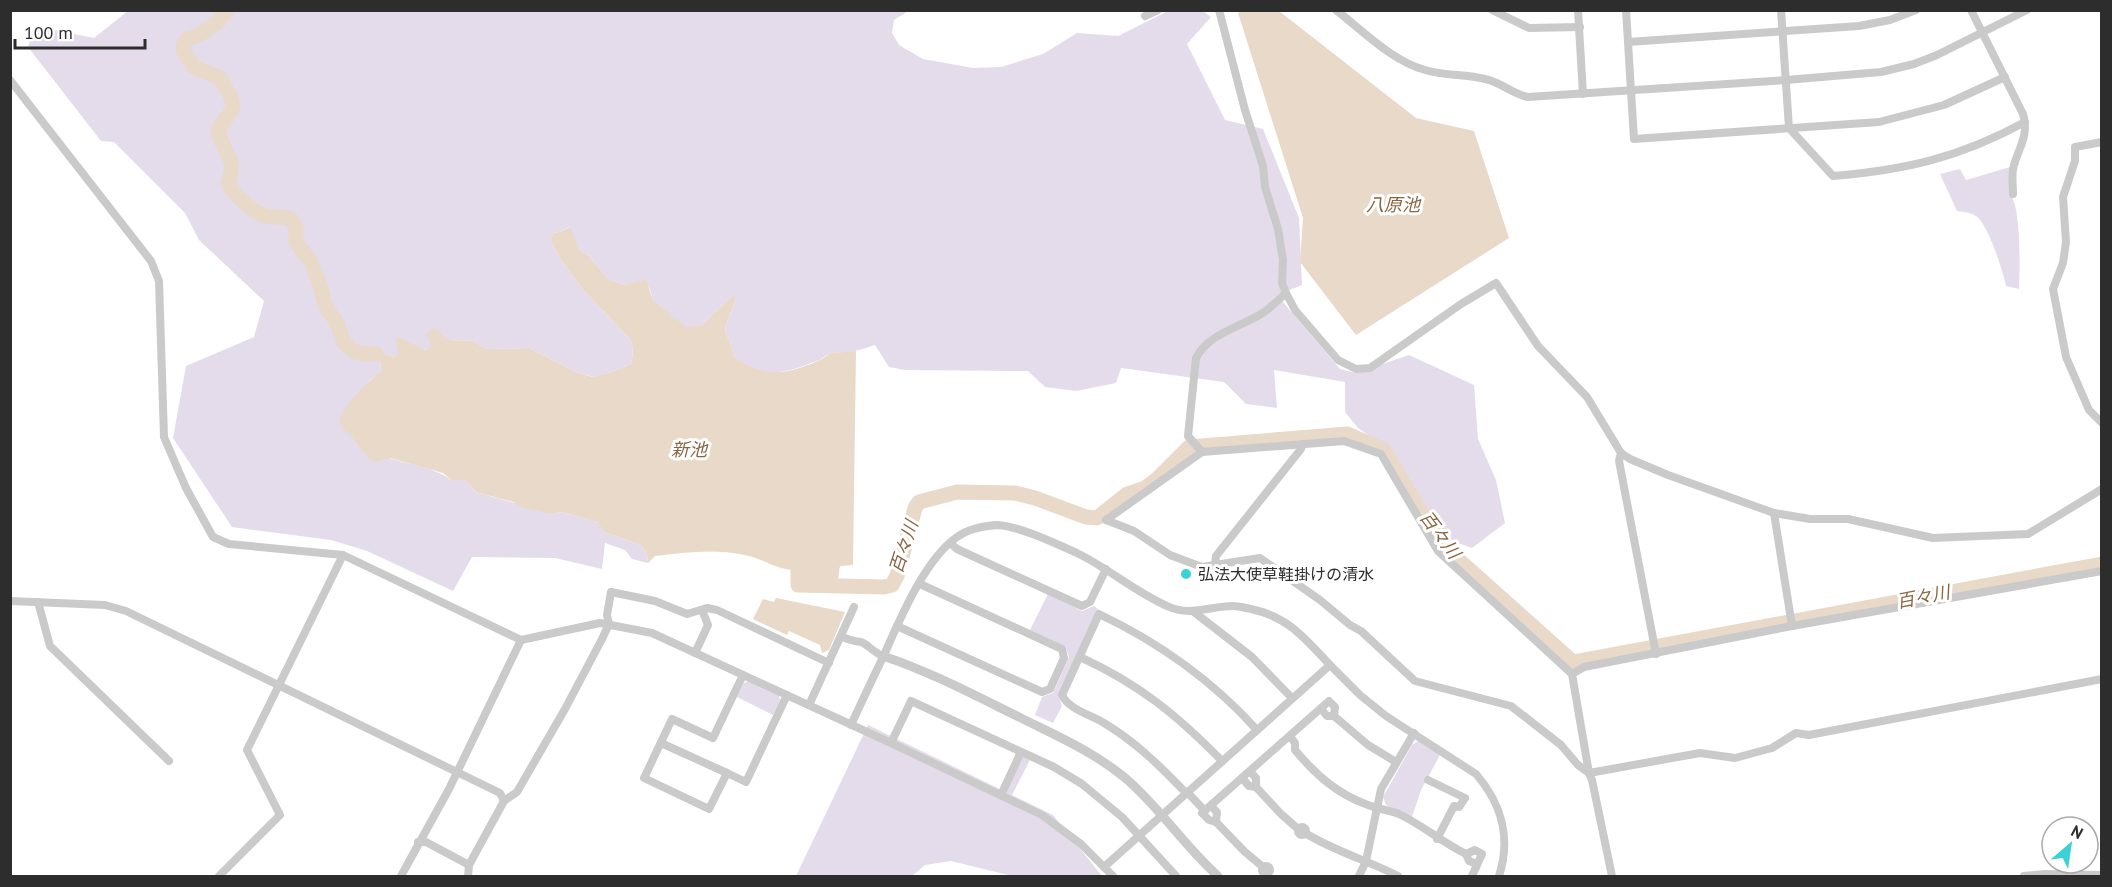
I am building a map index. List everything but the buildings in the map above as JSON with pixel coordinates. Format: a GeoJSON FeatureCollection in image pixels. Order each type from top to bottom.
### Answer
{"type":"FeatureCollection","features":[{"type":"Feature","properties":{"kind":"street"},"geometry":{"type":"LineString","coordinates":[[1145,16],[1158,10]]}},
{"type":"Feature","properties":{"kind":"street"},"geometry":{"type":"LineString","coordinates":[[1219,10],[1245,110],[1263,166],[1265,188],[1283,260],[1282,283],[1295,310],[1338,360],[1356,369],[1370,368],[1461,304],[1496,283],[1538,346],[1587,397],[1621,453],[1668,475],[1774,513],[1810,519],[1848,519],[1933,538],[2028,534],[2102,489]]}},
{"type":"Feature","properties":{"kind":"street"},"geometry":{"type":"LineString","coordinates":[[1336,10],[1395,56],[1418,68],[1438,74],[1487,79],[1516,94],[1528,97],[1786,80],[1893,69],[1937,55],[2027,10]]}},
{"type":"Feature","properties":{"kind":"street"},"geometry":{"type":"LineString","coordinates":[[1492,10],[1523,27],[1535,29],[1580,27]]}},
{"type":"Feature","properties":{"kind":"street"},"geometry":{"type":"LineString","coordinates":[[1578,10],[1583,94]]}},
{"type":"Feature","properties":{"kind":"street"},"geometry":{"type":"LineString","coordinates":[[1626,10],[1634,139],[1879,122],[1955,101],[2005,77]]}},
{"type":"Feature","properties":{"kind":"street"},"geometry":{"type":"LineString","coordinates":[[1781,10],[1789,128],[1833,176],[1894,170],[1936,160],[1989,141],[2025,122]]}},
{"type":"Feature","properties":{"kind":"street"},"geometry":{"type":"LineString","coordinates":[[1628,42],[1869,25],[1916,10]]}},
{"type":"Feature","properties":{"kind":"street"},"geometry":{"type":"LineString","coordinates":[[1971,10],[2023,114],[2027,130],[2013,167],[2013,194]]}},
{"type":"Feature","properties":{"kind":"street"},"geometry":{"type":"LineString","coordinates":[[10,80],[151,261],[159,281],[164,437],[186,488],[213,537],[229,544],[343,555],[521,640],[600,623],[652,633],[891,743],[1053,822],[1081,844],[1113,876]]}},
{"type":"Feature","properties":{"kind":"street"},"geometry":{"type":"LineString","coordinates":[[2102,142],[2075,147],[2075,161],[2063,197],[2066,242],[2063,263],[2053,289],[2066,357],[2089,410],[2102,423]]}},
{"type":"Feature","properties":{"kind":"street"},"geometry":{"type":"LineString","coordinates":[[1202,452],[1188,436],[1196,358],[1201,349],[1231,328],[1263,314],[1286,293]]}},
{"type":"Feature","properties":{"kind":"street"},"geometry":{"type":"LineString","coordinates":[[1612,876],[1589,773],[1572,674],[1438,551],[1381,454],[1344,441],[1202,452],[1106,520],[1134,531],[1170,555],[1202,567],[1260,558],[1320,600],[1350,626],[1361,631],[1415,681],[1511,706],[1561,745],[1578,765],[1589,773],[1700,753],[1735,758],[1772,748],[1796,733],[1809,735],[2102,679]]}},
{"type":"Feature","properties":{"kind":"street"},"geometry":{"type":"LineString","coordinates":[[1215,564],[1216,556],[1302,444]]}},
{"type":"Feature","properties":{"kind":"street"},"geometry":{"type":"LineString","coordinates":[[1621,453],[1619,461],[1656,654]]}},
{"type":"Feature","properties":{"kind":"street"},"geometry":{"type":"LineString","coordinates":[[1774,513],[1792,626]]}},
{"type":"Feature","properties":{"kind":"street"},"geometry":{"type":"LineString","coordinates":[[851,725],[897,626],[920,584],[942,551],[958,536],[974,529],[1004,525],[1078,554],[1164,605],[1177,610],[1194,612],[1235,606],[1268,613],[1292,626],[1360,695],[1386,716],[1476,774],[1486,786],[1498,808],[1504,830],[1504,859],[1499,876]]}},
{"type":"Feature","properties":{"kind":"street"},"geometry":{"type":"LineString","coordinates":[[950,543],[957,549],[1082,606],[1090,602],[1106,569]]}},
{"type":"Feature","properties":{"kind":"street"},"geometry":{"type":"LineString","coordinates":[[219,876],[280,815],[247,750],[343,555]]}},
{"type":"Feature","properties":{"kind":"street"},"geometry":{"type":"LineString","coordinates":[[1572,674],[1584,667],[1792,626],[2102,571]]}},
{"type":"Feature","properties":{"kind":"street"},"geometry":{"type":"LineString","coordinates":[[897,626],[1042,692],[1050,688],[1064,658],[1062,650],[920,584]]}},
{"type":"Feature","properties":{"kind":"street"},"geometry":{"type":"LineString","coordinates":[[468,876],[469,865],[504,801],[517,792],[566,709],[609,624],[607,615],[611,592],[655,601],[687,614],[707,608],[717,610],[828,663]]}},
{"type":"Feature","properties":{"kind":"street"},"geometry":{"type":"LineString","coordinates":[[10,601],[105,605],[126,611],[500,793],[504,801]]}},
{"type":"Feature","properties":{"kind":"street"},"geometry":{"type":"LineString","coordinates":[[38,602],[50,646],[169,761]]}},
{"type":"Feature","properties":{"kind":"street"},"geometry":{"type":"LineString","coordinates":[[809,705],[854,607]]}},
{"type":"Feature","properties":{"kind":"street"},"geometry":{"type":"LineString","coordinates":[[694,653],[708,625],[702,610]]}},
{"type":"Feature","properties":{"kind":"street"},"geometry":{"type":"LineString","coordinates":[[1194,612],[1235,643],[1292,698]]}},
{"type":"Feature","properties":{"kind":"street"},"geometry":{"type":"LineString","coordinates":[[1208,809],[1125,737],[1106,724],[1065,703],[1062,695],[1099,614],[1128,628],[1188,665],[1224,696],[1257,730]]}},
{"type":"Feature","properties":{"kind":"street"},"geometry":{"type":"LineString","coordinates":[[841,636],[854,643],[860,642],[867,645],[870,651],[981,698],[1089,752],[1125,778],[1201,861],[1218,876]]}},
{"type":"Feature","properties":{"kind":"street"},"geometry":{"type":"LineString","coordinates":[[400,876],[457,772],[521,640]]}},
{"type":"Feature","properties":{"kind":"street"},"geometry":{"type":"LineString","coordinates":[[1080,657],[1122,678],[1164,706],[1193,731],[1222,761]]}},
{"type":"Feature","properties":{"kind":"street"},"geometry":{"type":"LineString","coordinates":[[1104,867],[1330,665]]}},
{"type":"Feature","properties":{"kind":"street"},"geometry":{"type":"LineString","coordinates":[[727,772],[709,809],[644,778],[672,719],[713,738],[743,675]]}},
{"type":"Feature","properties":{"kind":"street"},"geometry":{"type":"LineString","coordinates":[[661,743],[747,782],[788,695]]}},
{"type":"Feature","properties":{"kind":"street"},"geometry":{"type":"LineString","coordinates":[[891,743],[911,701],[1021,752],[1082,784],[1122,817],[1176,876]]}},
{"type":"Feature","properties":{"kind":"street"},"geometry":{"type":"LineString","coordinates":[[1269,872],[1245,852],[1216,822],[1209,820],[1202,813],[1329,701],[1335,707],[1334,716],[1368,745],[1396,762]]}},
{"type":"Feature","properties":{"kind":"street"},"geometry":{"type":"LineString","coordinates":[[1359,876],[1366,861],[1381,789],[1414,734]]}},
{"type":"Feature","properties":{"kind":"street"},"geometry":{"type":"LineString","coordinates":[[1290,736],[1295,742],[1295,750],[1321,779],[1334,789],[1368,805],[1400,815],[1437,839],[1466,854],[1469,861],[1477,864],[1472,876]]}},
{"type":"Feature","properties":{"kind":"street"},"geometry":{"type":"LineString","coordinates":[[1281,743],[1287,750],[1295,750]]}},
{"type":"Feature","properties":{"kind":"street"},"geometry":{"type":"LineString","coordinates":[[1001,795],[1021,752]]}},
{"type":"Feature","properties":{"kind":"street"},"geometry":{"type":"LineString","coordinates":[[1250,771],[1256,778],[1256,787]]}},
{"type":"Feature","properties":{"kind":"street"},"geometry":{"type":"LineString","coordinates":[[1242,778],[1249,786],[1256,787],[1280,813],[1301,831],[1357,860],[1366,861],[1398,876]]}},
{"type":"Feature","properties":{"kind":"street"},"geometry":{"type":"LineString","coordinates":[[1428,780],[1464,798],[1461,805],[1454,806]]}},
{"type":"Feature","properties":{"kind":"street"},"geometry":{"type":"LineString","coordinates":[[1451,791],[1450,800],[1454,806]]}},
{"type":"Feature","properties":{"kind":"street"},"geometry":{"type":"LineString","coordinates":[[1437,839],[1454,806]]}},
{"type":"Feature","properties":{"kind":"street"},"geometry":{"type":"LineString","coordinates":[[418,842],[426,842],[469,865]]}},
{"type":"Feature","properties":{"kind":"street"},"geometry":{"type":"LineString","coordinates":[[2024,876],[2102,874]]}},
{"type":"Feature","properties":{"kind":"shaded area"},"geometry":{"type":"Polygon","coordinates":[[[129,10],[910,10],[894,20],[892,33],[899,45],[923,59],[973,68],[1001,67],[1043,54],[1077,33],[1118,36],[1168,11],[1203,11],[1211,17],[1187,44],[1225,120],[1263,129],[1299,218],[1302,285],[1277,295],[1340,369],[1356,373],[1409,355],[1474,385],[1478,439],[1496,480],[1505,523],[1472,548],[1444,538],[1420,521],[1388,449],[1358,428],[1345,412],[1345,382],[1274,370],[1277,408],[1246,404],[1224,382],[1121,368],[1116,383],[1076,391],[1045,387],[1028,371],[905,370],[889,367],[875,345],[855,351],[832,353],[794,369],[765,371],[756,369],[734,357],[725,327],[736,299],[733,295],[701,326],[686,328],[653,300],[649,287],[638,283],[625,285],[608,279],[588,255],[579,250],[569,227],[553,233],[550,239],[561,260],[584,291],[631,340],[633,352],[631,364],[594,377],[578,373],[529,348],[487,349],[473,341],[449,340],[424,350],[400,337],[398,355],[394,357],[375,350],[380,360],[381,371],[369,381],[352,434],[360,444],[371,451],[428,469],[451,480],[465,480],[476,492],[552,514],[562,512],[597,522],[604,532],[641,545],[647,554],[648,563],[632,559],[625,550],[605,543],[602,569],[555,558],[472,557],[453,591],[367,551],[331,540],[232,527],[173,438],[186,366],[254,337],[264,301],[199,240],[185,213],[114,142],[101,141],[28,47],[35,26],[94,38],[129,10]]]}},
{"type":"Feature","properties":{"kind":"shaded area"},"geometry":{"type":"Polygon","coordinates":[[[2010,167],[2011,196],[2017,213],[2018,226],[2019,289],[2006,286],[1990,238],[1981,221],[1969,213],[1957,211],[1940,174],[1960,169],[1966,180],[2010,167]]]}},
{"type":"Feature","properties":{"kind":"shaded area"},"geometry":{"type":"Polygon","coordinates":[[[1048,594],[1082,611],[1094,606],[1098,609],[1058,695],[1062,706],[1053,723],[1035,715],[1042,697],[1053,693],[1069,657],[1065,646],[1030,630],[1048,594]]]}},
{"type":"Feature","properties":{"kind":"shaded area"},"geometry":{"type":"Polygon","coordinates":[[[749,681],[779,695],[780,701],[773,715],[737,697],[744,683],[749,681]]]}},
{"type":"Feature","properties":{"kind":"shaded area"},"geometry":{"type":"Polygon","coordinates":[[[868,725],[1006,792],[1022,756],[1030,760],[1012,795],[1053,815],[1102,876],[1012,876],[951,861],[925,865],[912,876],[796,876],[868,725]]]}},
{"type":"Feature","properties":{"kind":"shaded area"},"geometry":{"type":"Polygon","coordinates":[[[1418,741],[1440,755],[1421,790],[1412,817],[1386,805],[1383,797],[1412,745],[1418,741]]]}},
{"type":"Feature","properties":{"kind":"water","name":"八原池"},"geometry":{"type":"Polygon","coordinates":[[[1242,11],[1279,11],[1416,118],[1474,131],[1509,238],[1356,335],[1300,262],[1303,218],[1238,13],[1242,11]]]}},
{"type":"Feature","properties":{"kind":"water","name":"新池"},"geometry":{"type":"Polygon","coordinates":[[[570,227],[579,250],[588,255],[608,279],[625,285],[646,280],[653,300],[686,327],[701,326],[733,295],[736,299],[725,327],[726,335],[734,357],[745,364],[766,371],[786,371],[808,365],[832,353],[856,351],[853,565],[840,566],[838,579],[793,581],[793,570],[749,556],[726,552],[690,552],[655,556],[648,563],[647,554],[641,545],[604,532],[597,522],[562,512],[552,514],[521,507],[513,502],[476,492],[465,480],[451,480],[443,473],[390,458],[374,462],[341,428],[340,419],[346,407],[381,371],[380,360],[357,357],[360,349],[375,350],[394,357],[398,354],[396,338],[400,337],[425,350],[432,346],[427,335],[434,328],[449,340],[473,341],[487,349],[529,348],[578,373],[593,377],[631,364],[633,352],[631,340],[584,291],[561,260],[550,239],[553,233],[570,227]]]}},
{"type":"Feature","properties":{"kind":"water"},"geometry":{"type":"Polygon","coordinates":[[[776,598],[845,612],[829,650],[822,653],[820,645],[789,631],[787,635],[753,619],[763,599],[774,602],[776,598]]]}},
{"type":"Feature","properties":{"kind":"waterway","name":"新池"},"geometry":{"type":"LineString","coordinates":[[227,10],[218,22],[199,35],[187,39],[183,50],[194,67],[220,78],[231,97],[233,108],[218,130],[231,161],[228,184],[239,198],[256,212],[266,216],[291,219],[296,228],[296,242],[311,262],[325,306],[337,323],[343,342],[353,351],[376,354]]}},
{"type":"Feature","properties":{"kind":"waterway","name":"百々川"},"geometry":{"type":"LineString","coordinates":[[798,562],[798,585],[884,587],[892,585],[897,576],[915,508],[919,502],[957,492],[1015,493],[1086,517],[1097,518],[1127,494],[1145,488],[1157,479],[1189,447],[1347,434],[1384,450],[1435,535],[1461,562],[1573,662],[2102,564]]}},
{"type":"Feature","properties":{"kind":"place","name":"弘法大使草鞋掛けの清水"},"geometry":{"type":"Point","coordinates":[1186,574]}}]}
